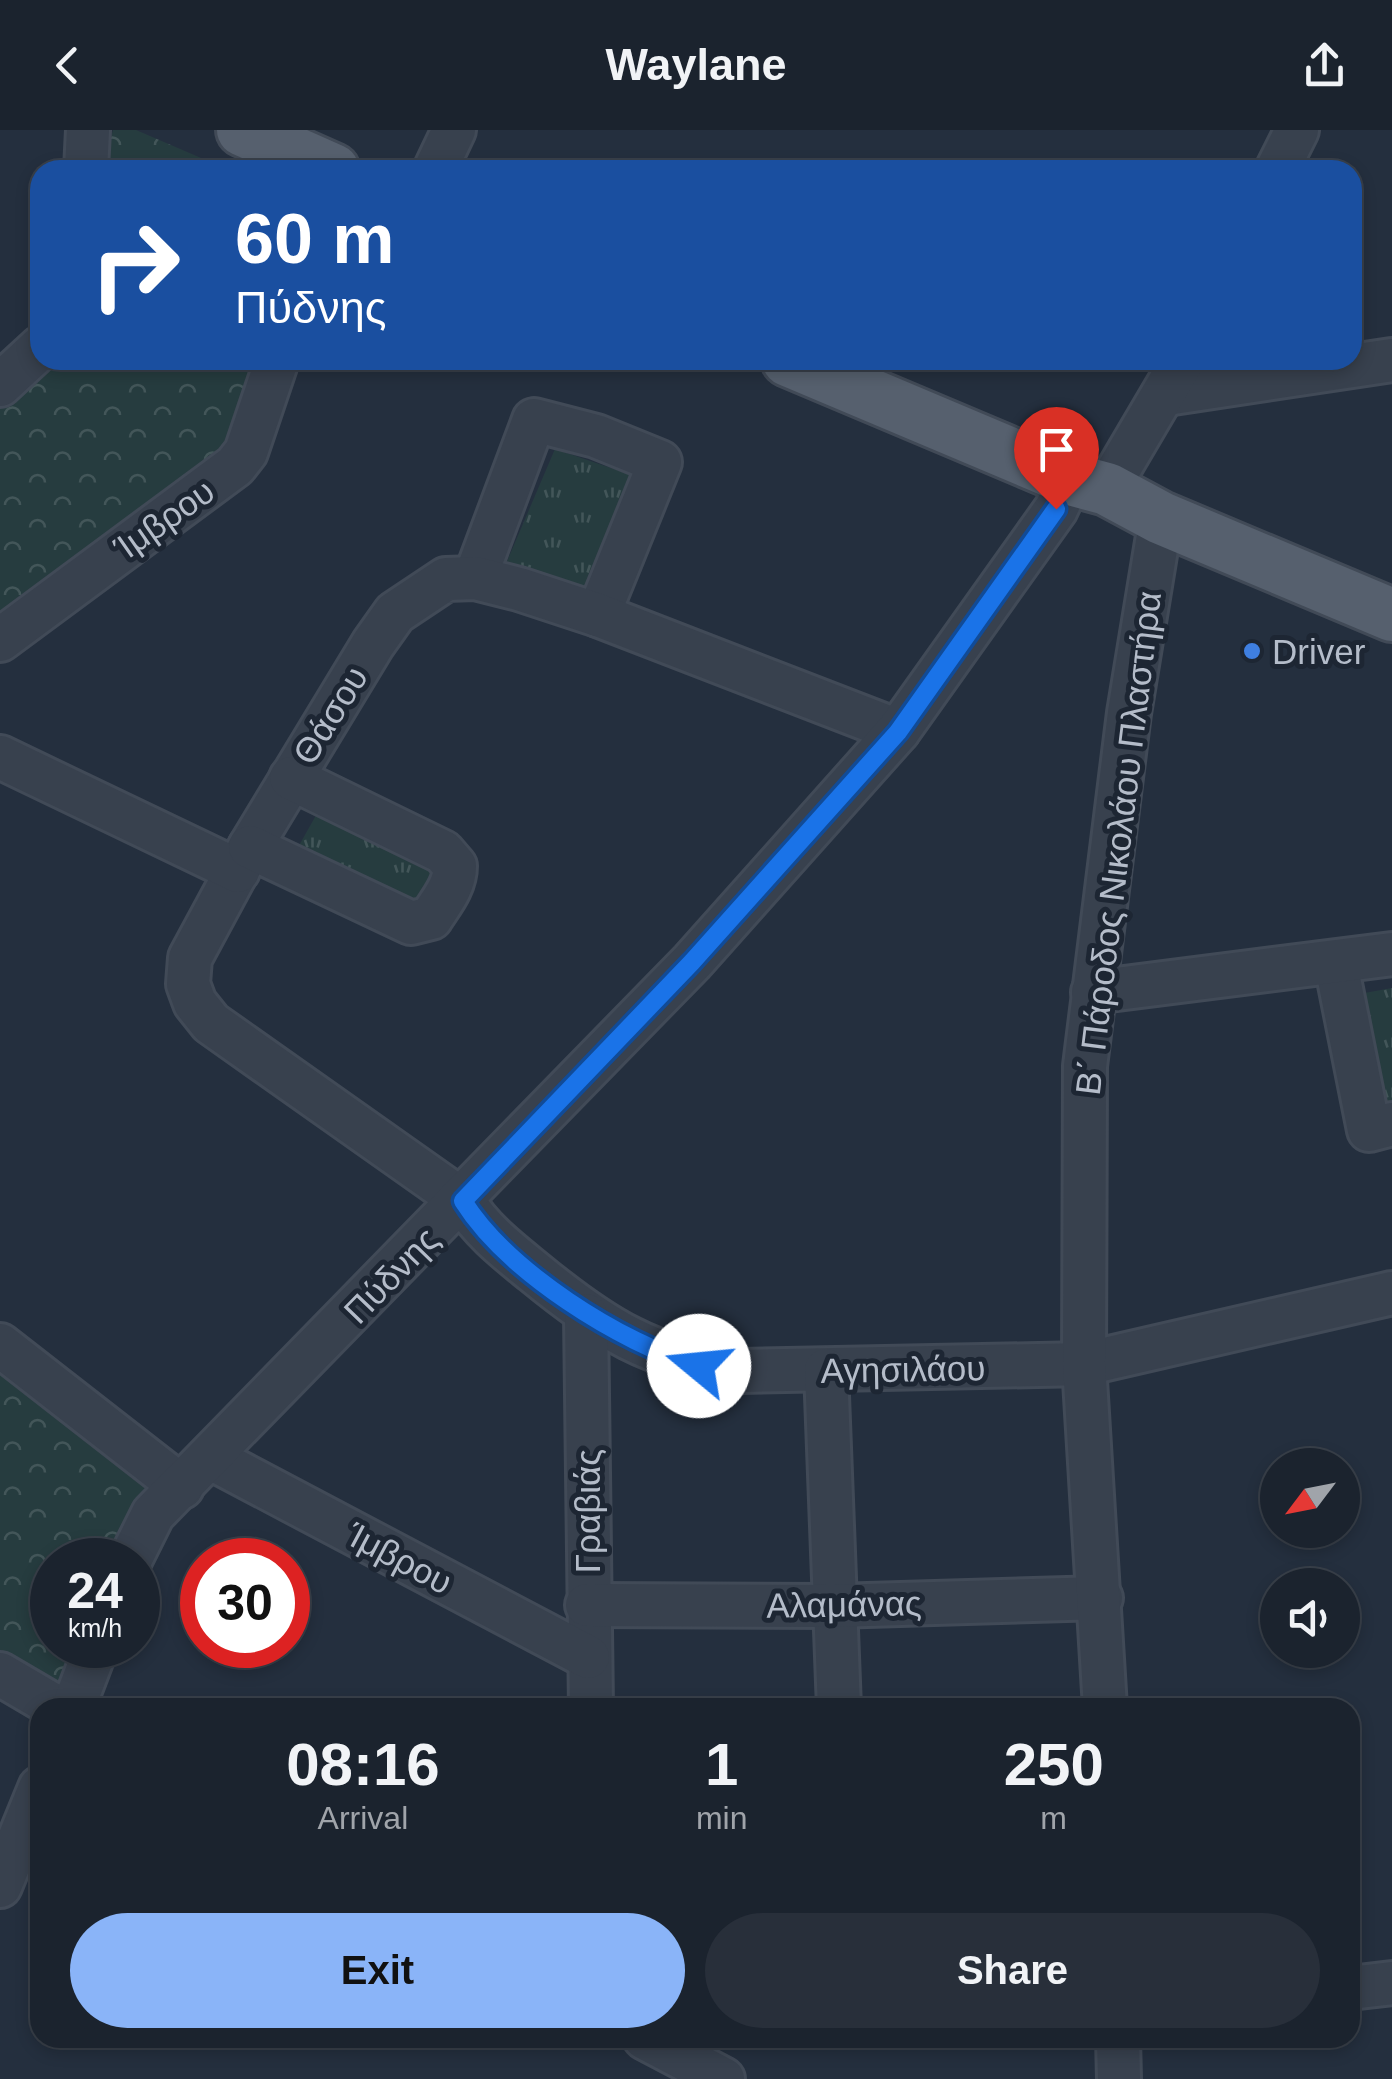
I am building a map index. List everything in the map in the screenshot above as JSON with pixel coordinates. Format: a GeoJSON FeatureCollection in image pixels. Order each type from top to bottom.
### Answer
{"type":"FeatureCollection","features":[{"type":"Feature","properties":{"kind":"main road"},"geometry":{"type":"LineString","coordinates":[[242,130],[311,160]]}},
{"type":"Feature","properties":{"kind":"main road"},"geometry":{"type":"LineString","coordinates":[[812,370],[1392,615]]}},
{"type":"Feature","properties":{"kind":"street"},"geometry":{"type":"LineString","coordinates":[[86,160],[88,130]]}},
{"type":"Feature","properties":{"kind":"street"},"geometry":{"type":"LineString","coordinates":[[440,160],[454,130]]}},
{"type":"Feature","properties":{"kind":"street"},"geometry":{"type":"LineString","coordinates":[[1283,160],[1297,130]]}},
{"type":"Feature","properties":{"kind":"street"},"geometry":{"type":"LineString","coordinates":[[0,385],[30,357]]}},
{"type":"Feature","properties":{"kind":"street"},"geometry":{"type":"LineString","coordinates":[[1362,362],[1392,360]]}},
{"type":"Feature","properties":{"kind":"street","name":"Ίμβρου"},"geometry":{"type":"LineString","coordinates":[[0,640],[235,466],[246,452],[274,370]]}},
{"type":"Feature","properties":{"kind":"street"},"geometry":{"type":"LineString","coordinates":[[1174,377],[1264,370]]}},
{"type":"Feature","properties":{"kind":"street","name":"Πύδνης"},"geometry":{"type":"LineString","coordinates":[[141,1538],[153,1514],[463,1201],[692,962],[898,732],[1056,509],[1089,484],[1174,377]]}},
{"type":"Feature","properties":{"kind":"street"},"geometry":{"type":"LineString","coordinates":[[598,616],[660,462],[596,436],[534,420],[475,578],[598,616],[898,732]]}},
{"type":"Feature","properties":{"kind":"street","name":"Β΄ Πάροδος Νικολάου Πλαστήρα"},"geometry":{"type":"LineString","coordinates":[[1105,1698],[1084,1364],[1085,1066],[1129,713],[1161,518]]}},
{"type":"Feature","properties":{"kind":"street","name":"Θάσου"},"geometry":{"type":"LineString","coordinates":[[463,1201],[251,1054],[194,1003],[188,984],[190,958],[244,859],[396,613],[446,579],[475,578]]}},
{"type":"Feature","properties":{"kind":"street"},"geometry":{"type":"LineString","coordinates":[[0,757],[244,859],[412,923],[431,918],[455,878],[455,866],[443,852],[291,778]]}},
{"type":"Feature","properties":{"kind":"street"},"geometry":{"type":"LineString","coordinates":[[1093,992],[1392,954]]}},
{"type":"Feature","properties":{"kind":"street"},"geometry":{"type":"LineString","coordinates":[[1336,964],[1369,1130],[1392,1124]]}},
{"type":"Feature","properties":{"kind":"street","name":"Αγησιλάου"},"geometry":{"type":"LineString","coordinates":[[463,1201],[478,1226],[586,1315],[639,1345],[699,1366],[740,1371],[1084,1364],[1392,1293]]}},
{"type":"Feature","properties":{"kind":"street","name":"Γραβιάς"},"geometry":{"type":"LineString","coordinates":[[586,1315],[590,1698]]}},
{"type":"Feature","properties":{"kind":"street","name":"Ίμβρου"},"geometry":{"type":"LineString","coordinates":[[0,1345],[197,1472],[588,1657]]}},
{"type":"Feature","properties":{"kind":"street"},"geometry":{"type":"LineString","coordinates":[[826,1370],[839,1698]]}},
{"type":"Feature","properties":{"kind":"street","name":"Αλαμάνας"},"geometry":{"type":"LineString","coordinates":[[587,1605],[834,1606],[1101,1598]]}},
{"type":"Feature","properties":{"kind":"street"},"geometry":{"type":"LineString","coordinates":[[76,1698],[88,1668]]}},
{"type":"Feature","properties":{"kind":"street"},"geometry":{"type":"LineString","coordinates":[[0,1674],[41,1698]]}},
{"type":"Feature","properties":{"kind":"street"},"geometry":{"type":"LineString","coordinates":[[0,1886],[30,1812]]}},
{"type":"Feature","properties":{"kind":"street"},"geometry":{"type":"LineString","coordinates":[[1360,1987],[1392,1983]]}},
{"type":"Feature","properties":{"kind":"street"},"geometry":{"type":"LineString","coordinates":[[663,2048],[723,2079]]}},
{"type":"Feature","properties":{"kind":"street"},"geometry":{"type":"LineString","coordinates":[[1118,2048],[1120,2079]]}},
{"type":"Feature","properties":{"kind":"green space"},"geometry":{"type":"Polygon","coordinates":[[[113,130],[136,130],[206,160],[105,160],[113,130]]]}},
{"type":"Feature","properties":{"kind":"green space"},"geometry":{"type":"Polygon","coordinates":[[[30,369],[278,370],[242,467],[0,644],[0,396],[30,369]]]}},
{"type":"Feature","properties":{"kind":"green space"},"geometry":{"type":"Polygon","coordinates":[[[555,449],[652,482],[600,601],[505,566],[555,449]]]}},
{"type":"Feature","properties":{"kind":"green space"},"geometry":{"type":"Polygon","coordinates":[[[319,810],[454,877],[426,924],[292,858],[319,810]]]}},
{"type":"Feature","properties":{"kind":"green space"},"geometry":{"type":"Polygon","coordinates":[[[1392,988],[1392,1131],[1385,1132],[1359,994],[1392,988]]]}},
{"type":"Feature","properties":{"kind":"green space"},"geometry":{"type":"Polygon","coordinates":[[[0,1360],[165,1484],[130,1538],[30,1538],[30,1668],[78,1668],[72,1680],[56,1685],[0,1652],[0,1360]]]}},
{"type":"Feature","properties":{"kind":"place","name":"Driver"},"geometry":{"type":"Point","coordinates":[1252,651]}},
{"type":"Feature","properties":{"kind":"route"},"geometry":{"type":"LineString","coordinates":[[699,1366],[656,1353],[586,1315],[478,1226],[463,1201],[692,962],[898,732],[1056,509]]}}]}
